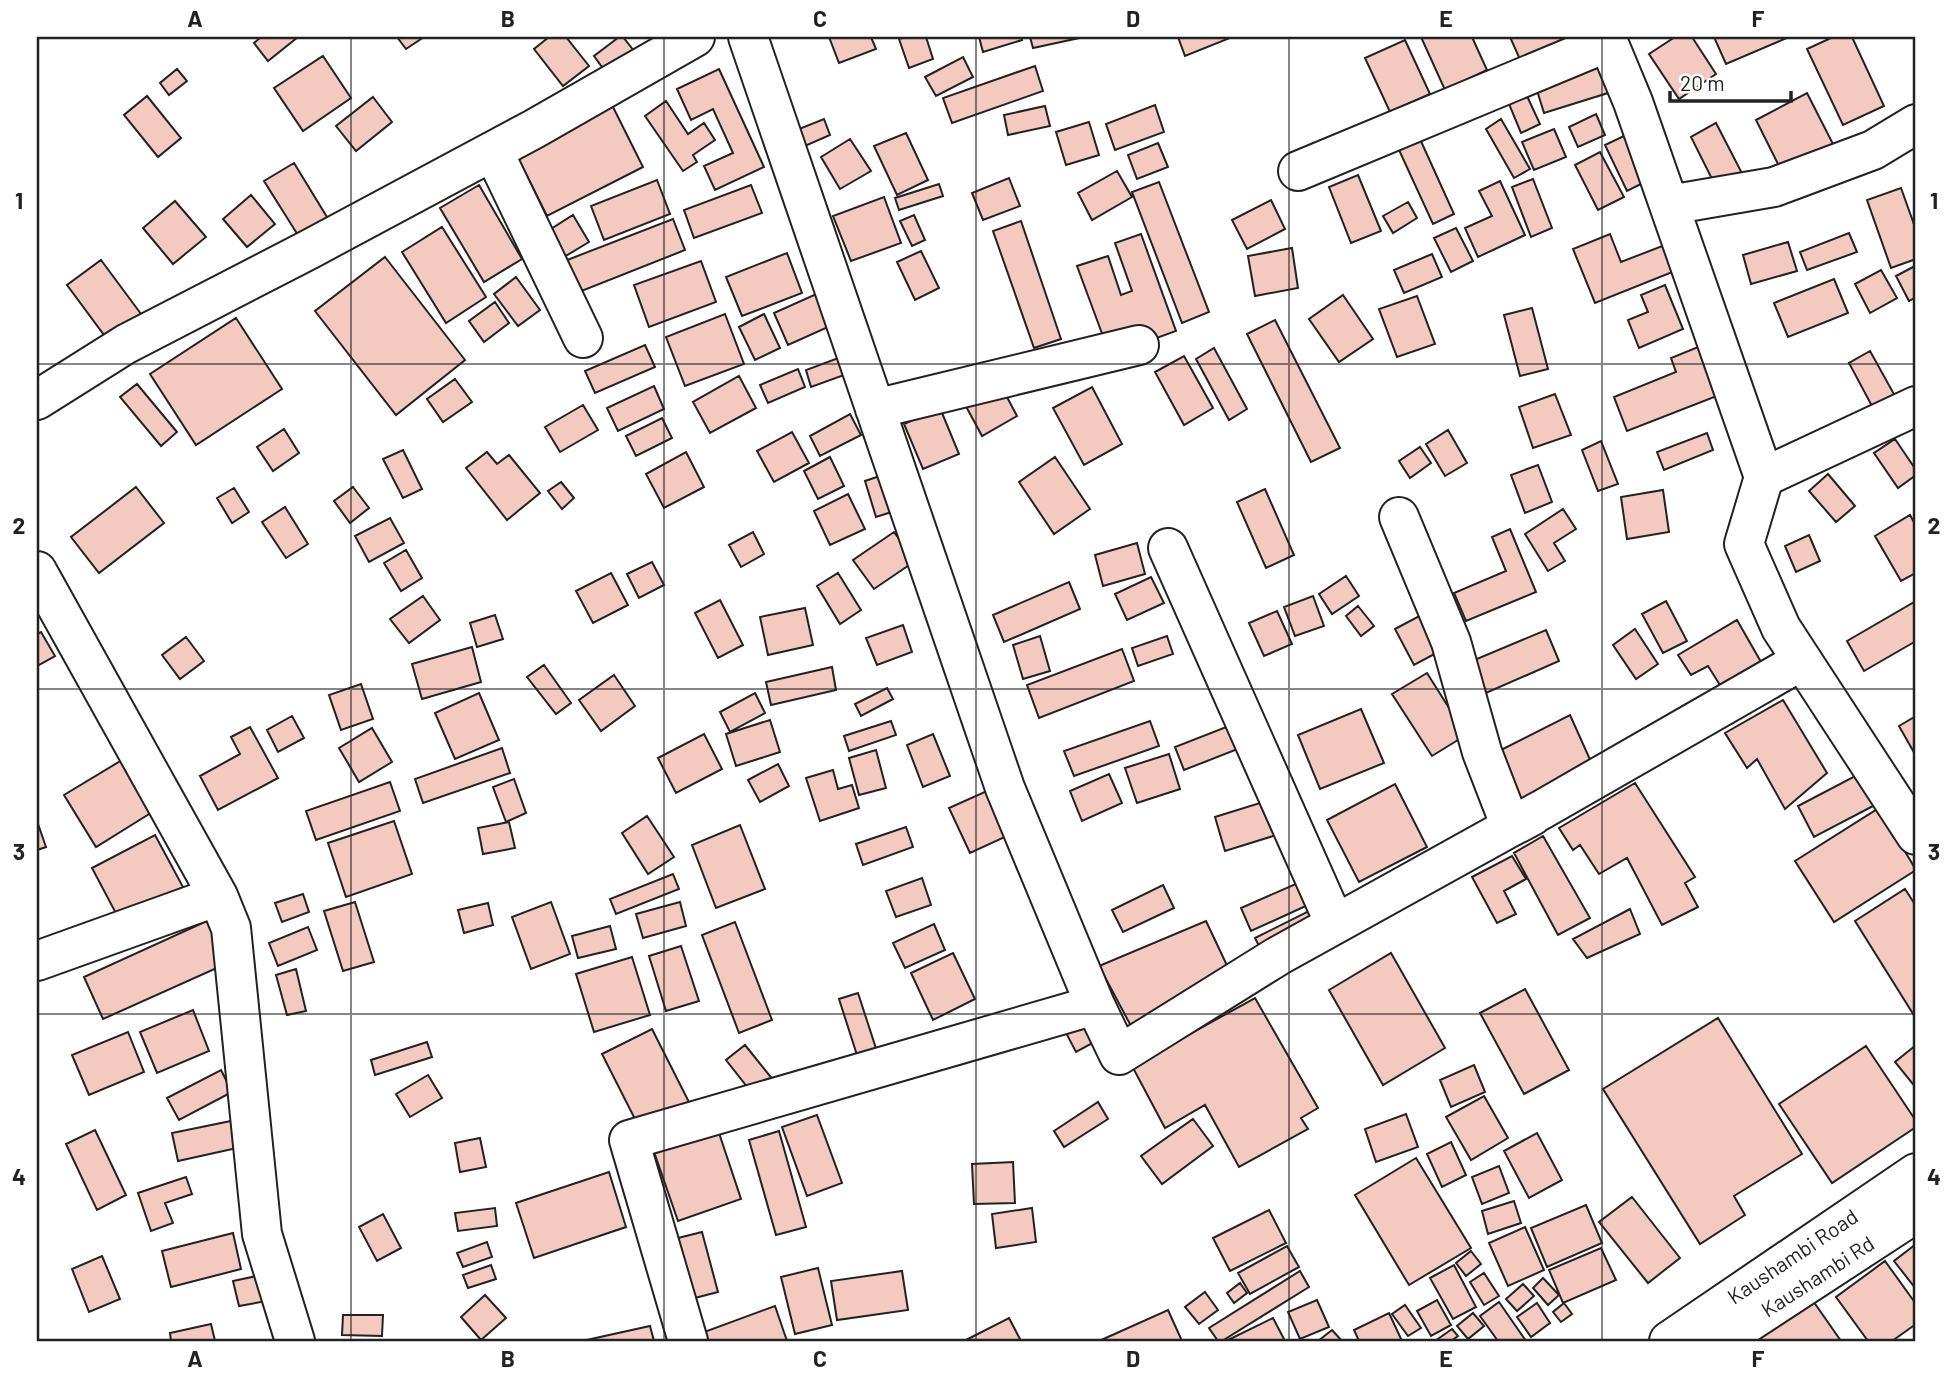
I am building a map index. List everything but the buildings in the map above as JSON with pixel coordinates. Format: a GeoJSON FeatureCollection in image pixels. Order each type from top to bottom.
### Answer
{"type":"FeatureCollection","features":[{"type":"Feature","properties":{"kind":"street"},"geometry":{"type":"LineString","coordinates":[[37,400],[126,345],[493,151],[695,37]]}},
{"type":"Feature","properties":{"kind":"street"},"geometry":{"type":"LineString","coordinates":[[748,37],[1005,788],[1119,1055],[1278,956],[1543,809]]}},
{"type":"Feature","properties":{"kind":"street"},"geometry":{"type":"LineString","coordinates":[[1298,171],[1607,40],[1633,102],[1764,477],[1744,544],[1781,628],[1916,835]]}},
{"type":"Feature","properties":{"kind":"street"},"geometry":{"type":"LineString","coordinates":[[1670,205],[1774,187],[1873,150],[1916,124]]}},
{"type":"Feature","properties":{"kind":"street"},"geometry":{"type":"LineString","coordinates":[[493,151],[583,338]]}},
{"type":"Feature","properties":{"kind":"street"},"geometry":{"type":"LineString","coordinates":[[876,409],[1139,345]]}},
{"type":"Feature","properties":{"kind":"street"},"geometry":{"type":"LineString","coordinates":[[1764,477],[1916,406]]}},
{"type":"Feature","properties":{"kind":"street"},"geometry":{"type":"LineString","coordinates":[[1399,517],[1451,642],[1482,752],[1511,827],[1801,661]]}},
{"type":"Feature","properties":{"kind":"street"},"geometry":{"type":"LineString","coordinates":[[1168,548],[1335,925]]}},
{"type":"Feature","properties":{"kind":"street"},"geometry":{"type":"LineString","coordinates":[[37,571],[218,896],[231,928],[262,1234],[295,1341]]}},
{"type":"Feature","properties":{"kind":"street"},"geometry":{"type":"LineString","coordinates":[[37,961],[218,896]]}},
{"type":"Feature","properties":{"kind":"street"},"geometry":{"type":"LineString","coordinates":[[688,1341],[629,1140],[1096,1005]]}},
{"type":"Feature","properties":{"kind":"street","name":"Kaushambi Road"},"geometry":{"type":"LineString","coordinates":[[1669,1341],[1916,1173]]}},
{"type":"Feature","properties":{"kind":"street","name":"Kaushambi Rd"},"geometry":{"type":"LineString","coordinates":[[1720,1341],[1916,1213]]}}]}
